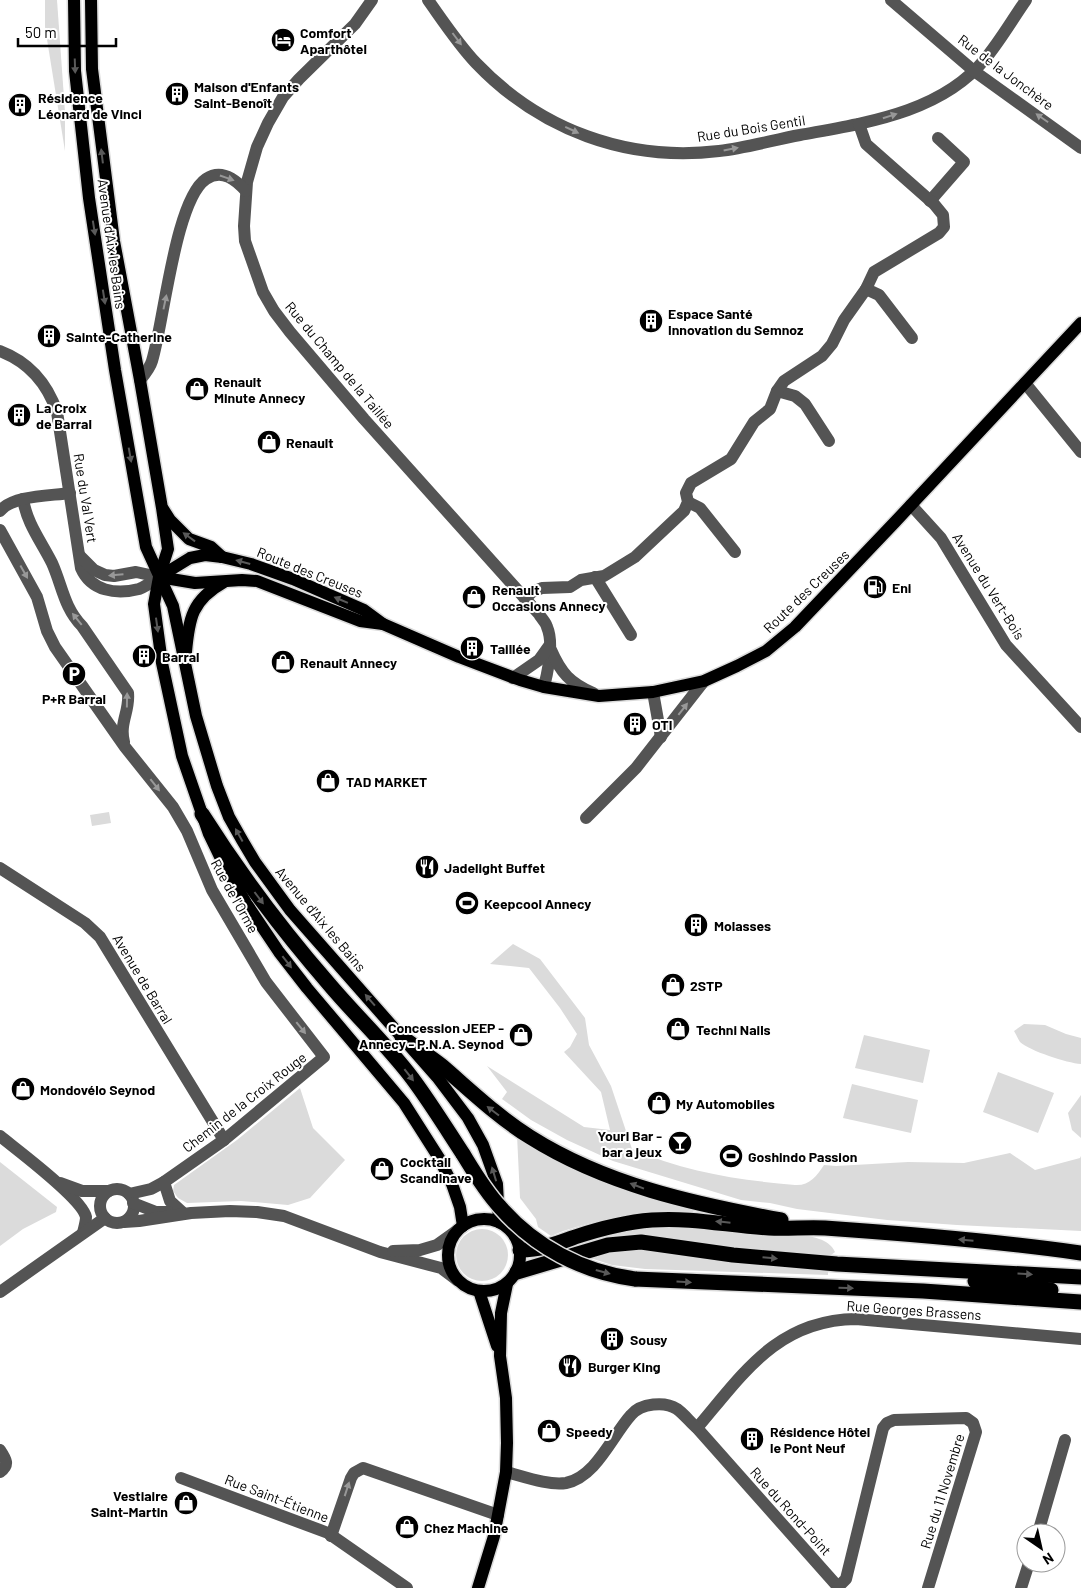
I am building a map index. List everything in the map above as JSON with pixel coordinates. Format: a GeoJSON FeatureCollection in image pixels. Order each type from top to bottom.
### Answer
{"type":"FeatureCollection","features":[{"type":"Feature","properties":{"kind":"highway"},"geometry":{"type":"LineString","coordinates":[[202,814],[227,853],[278,923],[330,986],[385,1046],[411,1078],[499,1206],[522,1229],[566,1259],[593,1270],[635,1279],[923,1291],[1081,1302]]}},
{"type":"Feature","properties":{"kind":"highway"},"geometry":{"type":"LineString","coordinates":[[402,1037],[440,1065],[481,1102],[506,1121],[555,1152],[581,1164],[644,1189],[683,1200],[824,1228]]}},
{"type":"Feature","properties":{"kind":"highway"},"geometry":{"type":"LineString","coordinates":[[520,1250],[549,1247],[576,1237],[621,1225],[652,1220],[716,1221],[768,1228],[824,1228],[1032,1246],[1081,1253]]}},
{"type":"Feature","properties":{"kind":"highway"},"geometry":{"type":"LineString","coordinates":[[517,1272],[608,1245],[635,1242],[733,1255],[837,1264],[1081,1277]]}},
{"type":"Feature","properties":{"kind":"highway"},"geometry":{"type":"LineString","coordinates":[[1032,1246],[1081,1244]]}},
{"type":"Feature","properties":{"kind":"highway"},"geometry":{"type":"LineString","coordinates":[[837,1264],[1081,1294]]}},
{"type":"Feature","properties":{"kind":"main road","name":"Avenue d'Aix les Bains"},"geometry":{"type":"LineString","coordinates":[[74,0],[75,71],[89,198],[115,370],[146,547],[172,606],[208,761],[229,816],[255,862],[290,910],[402,1037],[453,1097],[468,1118],[483,1145],[497,1184],[499,1222]]}},
{"type":"Feature","properties":{"kind":"main road","name":"Avenue d'Aix les Bains"},"geometry":{"type":"LineString","coordinates":[[91,0],[92,69],[114,242],[140,380],[168,549],[159,577],[154,604],[162,663],[182,756],[209,834],[246,903],[279,952],[397,1095],[425,1135],[452,1184],[460,1207],[460,1228]]}},
{"type":"Feature","properties":{"kind":"main road","name":"Route des Creuses"},"geometry":{"type":"LineString","coordinates":[[159,577],[190,558],[205,555],[251,564],[293,579],[364,610],[383,624],[513,678],[544,687],[599,696],[653,692],[704,681],[766,651],[795,627],[912,505],[1081,323]]}},
{"type":"Feature","properties":{"kind":"main road","name":"Route des Creuses"},"geometry":{"type":"LineString","coordinates":[[162,508],[170,520],[189,539],[211,547],[222,557]]}},
{"type":"Feature","properties":{"kind":"main road","name":"Route des Creuses"},"geometry":{"type":"LineString","coordinates":[[159,577],[195,583],[257,581],[360,621],[383,624]]}},
{"type":"Feature","properties":{"kind":"main road"},"geometry":{"type":"LineString","coordinates":[[185,667],[188,630],[194,610],[202,598],[214,588],[227,581]]}},
{"type":"Feature","properties":{"kind":"main road"},"geometry":{"type":"LineString","coordinates":[[486,1219],[499,1222],[508,1228],[516,1238],[520,1250],[517,1272],[507,1284],[498,1289],[488,1292],[467,1288],[457,1280],[450,1270],[448,1248],[452,1238],[460,1228],[476,1220],[486,1219]]}},
{"type":"Feature","properties":{"kind":"main road"},"geometry":{"type":"LineString","coordinates":[[478,1588],[494,1536],[506,1472],[506,1398],[500,1356],[501,1313],[507,1284]]}},
{"type":"Feature","properties":{"kind":"main road"},"geometry":{"type":"LineString","coordinates":[[478,1291],[500,1356]]}},
{"type":"Feature","properties":{"kind":"street","name":"Rue du Champ de la Taillée"},"geometry":{"type":"LineString","coordinates":[[372,0],[355,24],[299,79],[284,97],[268,123],[257,147],[246,192],[245,241],[263,292],[274,311],[353,406],[539,614],[548,628],[548,667],[544,687]]}},
{"type":"Feature","properties":{"kind":"street","name":"Rue du Bois Gentil"},"geometry":{"type":"LineString","coordinates":[[428,0],[474,61],[510,94],[549,119],[598,141],[654,152],[720,151],[880,120],[912,109],[955,86],[974,71],[985,59],[1026,0]]}},
{"type":"Feature","properties":{"kind":"street","name":"Rue de la Jonchère"},"geometry":{"type":"LineString","coordinates":[[891,0],[974,71],[1081,148]]}},
{"type":"Feature","properties":{"kind":"street"},"geometry":{"type":"LineString","coordinates":[[525,599],[532,592],[542,588],[570,587],[581,580],[604,576],[635,557],[684,511],[688,502],[686,493],[691,483],[731,459],[754,422],[770,409],[777,391],[784,381],[822,356],[832,344],[844,320],[866,289],[874,272],[939,233],[944,227],[943,215],[930,201],[866,144],[859,124]]}},
{"type":"Feature","properties":{"kind":"street"},"geometry":{"type":"LineString","coordinates":[[930,201],[964,162],[938,138]]}},
{"type":"Feature","properties":{"kind":"street"},"geometry":{"type":"LineString","coordinates":[[140,380],[152,362],[178,237],[194,196],[204,180],[215,175],[232,178],[246,192]]}},
{"type":"Feature","properties":{"kind":"street"},"geometry":{"type":"LineString","coordinates":[[866,289],[880,295],[912,338]]}},
{"type":"Feature","properties":{"kind":"street","name":"Rue du Val Vert"},"geometry":{"type":"LineString","coordinates":[[0,351],[22,362],[34,372],[53,401],[57,412],[81,568],[87,578],[96,586],[109,591],[140,589],[159,577]]}},
{"type":"Feature","properties":{"kind":"street"},"geometry":{"type":"LineString","coordinates":[[1025,383],[1081,452]]}},
{"type":"Feature","properties":{"kind":"street"},"geometry":{"type":"LineString","coordinates":[[777,391],[795,396],[805,404],[829,441]]}},
{"type":"Feature","properties":{"kind":"street"},"geometry":{"type":"LineString","coordinates":[[0,511],[8,504],[23,499],[70,493]]}},
{"type":"Feature","properties":{"kind":"street"},"geometry":{"type":"LineString","coordinates":[[23,499],[29,524],[53,564],[74,618],[82,626],[128,693],[128,704],[121,733],[125,747]]}},
{"type":"Feature","properties":{"kind":"street"},"geometry":{"type":"LineString","coordinates":[[688,502],[700,508],[736,552]]}},
{"type":"Feature","properties":{"kind":"street","name":"Avenue du Vert-Bois"},"geometry":{"type":"LineString","coordinates":[[912,505],[941,538],[1006,645],[1081,727]]}},
{"type":"Feature","properties":{"kind":"street","name":"Rue de l'Orme"},"geometry":{"type":"LineString","coordinates":[[0,530],[37,597],[48,631],[56,648],[125,747],[173,807],[187,831],[206,878],[266,982],[324,1057]]}},
{"type":"Feature","properties":{"kind":"street"},"geometry":{"type":"LineString","coordinates":[[595,577],[631,635]]}},
{"type":"Feature","properties":{"kind":"street"},"geometry":{"type":"LineString","coordinates":[[513,678],[539,660],[549,646]]}},
{"type":"Feature","properties":{"kind":"street","name":"Rue du Champ de la Taillée"},"geometry":{"type":"LineString","coordinates":[[549,646],[556,662],[567,678],[577,686],[599,696]]}},
{"type":"Feature","properties":{"kind":"street"},"geometry":{"type":"LineString","coordinates":[[586,818],[636,768],[704,681]]}},
{"type":"Feature","properties":{"kind":"street"},"geometry":{"type":"LineString","coordinates":[[653,692],[661,737]]}},
{"type":"Feature","properties":{"kind":"street","name":"Avenue de Barral"},"geometry":{"type":"LineString","coordinates":[[0,868],[86,923],[100,937],[224,1140]]}},
{"type":"Feature","properties":{"kind":"street","name":"Chemin de la Croix Rouge"},"geometry":{"type":"LineString","coordinates":[[131,1198],[164,1182],[224,1140],[324,1057]]}},
{"type":"Feature","properties":{"kind":"street"},"geometry":{"type":"LineString","coordinates":[[0,1136],[72,1198],[86,1218],[83,1233]]}},
{"type":"Feature","properties":{"kind":"street"},"geometry":{"type":"LineString","coordinates":[[55,1182],[82,1191],[119,1189],[156,1212],[230,1211],[284,1216],[380,1252],[441,1268],[457,1280]]}},
{"type":"Feature","properties":{"kind":"street"},"geometry":{"type":"LineString","coordinates":[[164,1182],[170,1201],[186,1213]]}},
{"type":"Feature","properties":{"kind":"street"},"geometry":{"type":"LineString","coordinates":[[0,1292],[83,1233],[102,1214],[101,1199],[109,1191]]}},
{"type":"Feature","properties":{"kind":"street"},"geometry":{"type":"LineString","coordinates":[[72,1198],[117,1223],[186,1213]]}},
{"type":"Feature","properties":{"kind":"street"},"geometry":{"type":"LineString","coordinates":[[124,1222],[132,1214],[131,1198]]}},
{"type":"Feature","properties":{"kind":"street"},"geometry":{"type":"LineString","coordinates":[[380,1252],[420,1250],[438,1245],[460,1228]]}},
{"type":"Feature","properties":{"kind":"street","name":"Rue Georges Brassens"},"geometry":{"type":"LineString","coordinates":[[696,1428],[754,1362],[768,1349],[788,1336],[820,1323],[856,1319],[1081,1339]]}},
{"type":"Feature","properties":{"kind":"street","name":"Rue du Rond-Point"},"geometry":{"type":"LineString","coordinates":[[506,1472],[551,1483],[566,1483],[581,1476],[593,1466],[632,1413],[645,1407],[662,1404],[672,1407],[679,1410],[696,1428],[838,1587]]}},
{"type":"Feature","properties":{"kind":"street","name":"Rue du 11 Novembre"},"geometry":{"type":"LineString","coordinates":[[838,1587],[846,1579],[883,1428],[887,1423],[894,1420],[966,1418],[973,1423],[976,1432],[928,1588]]}},
{"type":"Feature","properties":{"kind":"street"},"geometry":{"type":"LineString","coordinates":[[1041,1523],[1065,1440]]}},
{"type":"Feature","properties":{"kind":"street"},"geometry":{"type":"LineString","coordinates":[[0,1450],[7,1461],[0,1472]]}},
{"type":"Feature","properties":{"kind":"street"},"geometry":{"type":"LineString","coordinates":[[331,1536],[351,1478],[354,1473],[363,1468],[498,1515]]}},
{"type":"Feature","properties":{"kind":"street","name":"Rue Saint-Étienne"},"geometry":{"type":"LineString","coordinates":[[181,1478],[331,1536],[407,1588]]}},
{"type":"Feature","properties":{"kind":"street"},"geometry":{"type":"LineString","coordinates":[[1022,1588],[1026,1573]]}},
{"type":"Feature","properties":{"kind":"shaded area"},"geometry":{"type":"Polygon","coordinates":[[[45,0],[57,0],[65,112],[65,151],[45,27],[45,0]]]}},
{"type":"Feature","properties":{"kind":"shaded area"},"geometry":{"type":"Polygon","coordinates":[[[109,812],[111,823],[92,826],[90,815],[109,812]]]}},
{"type":"Feature","properties":{"kind":"shaded area"},"geometry":{"type":"Polygon","coordinates":[[[513,944],[540,959],[585,1018],[589,1045],[611,1086],[632,1149],[672,1164],[712,1174],[795,1185],[804,1184],[812,1180],[824,1165],[908,1162],[964,1163],[1010,1153],[1035,1170],[1080,1158],[1081,1156],[1081,1231],[887,1220],[741,1200],[613,1161],[567,1140],[531,1120],[502,1099],[507,1092],[487,1066],[584,1127],[610,1130],[601,1092],[564,1052],[570,1047],[577,1034],[560,1008],[529,968],[490,964],[513,944]]]}},
{"type":"Feature","properties":{"kind":"shaded area"},"geometry":{"type":"Polygon","coordinates":[[[1024,1024],[1045,1025],[1081,1038],[1081,1064],[1049,1056],[1020,1042],[1014,1031],[1024,1024]]]}},
{"type":"Feature","properties":{"kind":"shaded area"},"geometry":{"type":"Polygon","coordinates":[[[864,1035],[930,1050],[923,1083],[855,1068],[864,1035]]]}},
{"type":"Feature","properties":{"kind":"shaded area"},"geometry":{"type":"Polygon","coordinates":[[[998,1072],[1054,1093],[1038,1133],[983,1112],[998,1072]]]}},
{"type":"Feature","properties":{"kind":"shaded area"},"geometry":{"type":"Polygon","coordinates":[[[852,1084],[918,1100],[911,1133],[843,1118],[852,1084]]]}},
{"type":"Feature","properties":{"kind":"shaded area"},"geometry":{"type":"Polygon","coordinates":[[[300,1088],[313,1128],[345,1160],[310,1198],[288,1205],[241,1201],[187,1203],[178,1198],[173,1191],[174,1185],[237,1140],[300,1088]]]}},
{"type":"Feature","properties":{"kind":"shaded area"},"geometry":{"type":"Polygon","coordinates":[[[1081,1095],[1081,1138],[1072,1130],[1068,1113],[1081,1095]]]}},
{"type":"Feature","properties":{"kind":"shaded area"},"geometry":{"type":"Polygon","coordinates":[[[517,1135],[694,1209],[693,1212],[657,1213],[617,1218],[589,1223],[551,1236],[538,1227],[536,1219],[520,1198],[517,1135]]]}},
{"type":"Feature","properties":{"kind":"shaded area"},"geometry":{"type":"Polygon","coordinates":[[[0,1162],[57,1207],[56,1212],[23,1229],[0,1246],[0,1162]]]}},
{"type":"Feature","properties":{"kind":"shaded area"},"geometry":{"type":"Polygon","coordinates":[[[653,1224],[798,1234],[824,1241],[835,1252],[831,1255],[732,1249],[681,1242],[560,1250],[591,1235],[653,1224]]]}},
{"type":"Feature","properties":{"kind":"shaded area"},"geometry":{"type":"Polygon","coordinates":[[[477,1229],[487,1229],[496,1233],[504,1241],[508,1255],[504,1269],[496,1277],[487,1281],[477,1281],[468,1277],[460,1269],[456,1260],[456,1250],[460,1241],[468,1233],[477,1229]]]}},
{"type":"Feature","properties":{"kind":"shaded area"},"geometry":{"type":"Polygon","coordinates":[[[630,1249],[825,1270],[828,1272],[828,1275],[645,1269],[612,1265],[587,1257],[604,1252],[630,1249]]]}},
{"type":"Feature","properties":{"kind":"place","name":"Comfort Aparthôtel"},"geometry":{"type":"Point","coordinates":[283,40]}},
{"type":"Feature","properties":{"kind":"place","name":"Maison d'Enfants Saint-Benoît"},"geometry":{"type":"Point","coordinates":[177,94]}},
{"type":"Feature","properties":{"kind":"place","name":"Résidence Léonard de Vinci"},"geometry":{"type":"Point","coordinates":[20,105]}},
{"type":"Feature","properties":{"kind":"place","name":"Espace Santé Innovation du Semnoz"},"geometry":{"type":"Point","coordinates":[651,321]}},
{"type":"Feature","properties":{"kind":"place","name":"Sainte-Catherine"},"geometry":{"type":"Point","coordinates":[49,336]}},
{"type":"Feature","properties":{"kind":"place","name":"Renault Minute Annecy"},"geometry":{"type":"Point","coordinates":[197,389]}},
{"type":"Feature","properties":{"kind":"place","name":"La Croix de Barral"},"geometry":{"type":"Point","coordinates":[19,415]}},
{"type":"Feature","properties":{"kind":"place","name":"Renault"},"geometry":{"type":"Point","coordinates":[269,442]}},
{"type":"Feature","properties":{"kind":"place","name":"Eni"},"geometry":{"type":"Point","coordinates":[875,587]}},
{"type":"Feature","properties":{"kind":"place","name":"Renault Occasions Annecy"},"geometry":{"type":"Point","coordinates":[474,597]}},
{"type":"Feature","properties":{"kind":"place","name":"Taillée"},"geometry":{"type":"Point","coordinates":[472,648]}},
{"type":"Feature","properties":{"kind":"place","name":"Barral"},"geometry":{"type":"Point","coordinates":[144,656]}},
{"type":"Feature","properties":{"kind":"place","name":"Renault Annecy"},"geometry":{"type":"Point","coordinates":[283,662]}},
{"type":"Feature","properties":{"kind":"place","name":"P+R Barral"},"geometry":{"type":"Point","coordinates":[74,674]}},
{"type":"Feature","properties":{"kind":"place","name":"OTI"},"geometry":{"type":"Point","coordinates":[635,724]}},
{"type":"Feature","properties":{"kind":"place","name":"TAD MARKET"},"geometry":{"type":"Point","coordinates":[328,781]}},
{"type":"Feature","properties":{"kind":"place","name":"Jadelight Buffet"},"geometry":{"type":"Point","coordinates":[427,867]}},
{"type":"Feature","properties":{"kind":"place","name":"Keepcool Annecy"},"geometry":{"type":"Point","coordinates":[467,903]}},
{"type":"Feature","properties":{"kind":"place","name":"Molasses"},"geometry":{"type":"Point","coordinates":[696,925]}},
{"type":"Feature","properties":{"kind":"place","name":"2STP"},"geometry":{"type":"Point","coordinates":[673,985]}},
{"type":"Feature","properties":{"kind":"place","name":"Techni Nails"},"geometry":{"type":"Point","coordinates":[678,1029]}},
{"type":"Feature","properties":{"kind":"place","name":"Concession JEEP - Annecy - P.N.A. Seynod"},"geometry":{"type":"Point","coordinates":[521,1035]}},
{"type":"Feature","properties":{"kind":"place","name":"Mondovélo Seynod"},"geometry":{"type":"Point","coordinates":[23,1089]}},
{"type":"Feature","properties":{"kind":"place","name":"My Automobiles"},"geometry":{"type":"Point","coordinates":[659,1103]}},
{"type":"Feature","properties":{"kind":"place","name":"Youri Bar - bar a jeux"},"geometry":{"type":"Point","coordinates":[680,1143]}},
{"type":"Feature","properties":{"kind":"place","name":"Goshindo Passion"},"geometry":{"type":"Point","coordinates":[731,1156]}},
{"type":"Feature","properties":{"kind":"place","name":"Cocktail Scandinave"},"geometry":{"type":"Point","coordinates":[382,1169]}},
{"type":"Feature","properties":{"kind":"place","name":"Sousy"},"geometry":{"type":"Point","coordinates":[612,1339]}},
{"type":"Feature","properties":{"kind":"place","name":"Burger King"},"geometry":{"type":"Point","coordinates":[570,1366]}},
{"type":"Feature","properties":{"kind":"place","name":"Speedy"},"geometry":{"type":"Point","coordinates":[549,1431]}},
{"type":"Feature","properties":{"kind":"place","name":"Résidence Hôtel le Pont Neuf"},"geometry":{"type":"Point","coordinates":[752,1439]}},
{"type":"Feature","properties":{"kind":"place","name":"Vestiaire Saint-Martin"},"geometry":{"type":"Point","coordinates":[186,1503]}},
{"type":"Feature","properties":{"kind":"place","name":"Chez Machine"},"geometry":{"type":"Point","coordinates":[407,1527]}}]}
